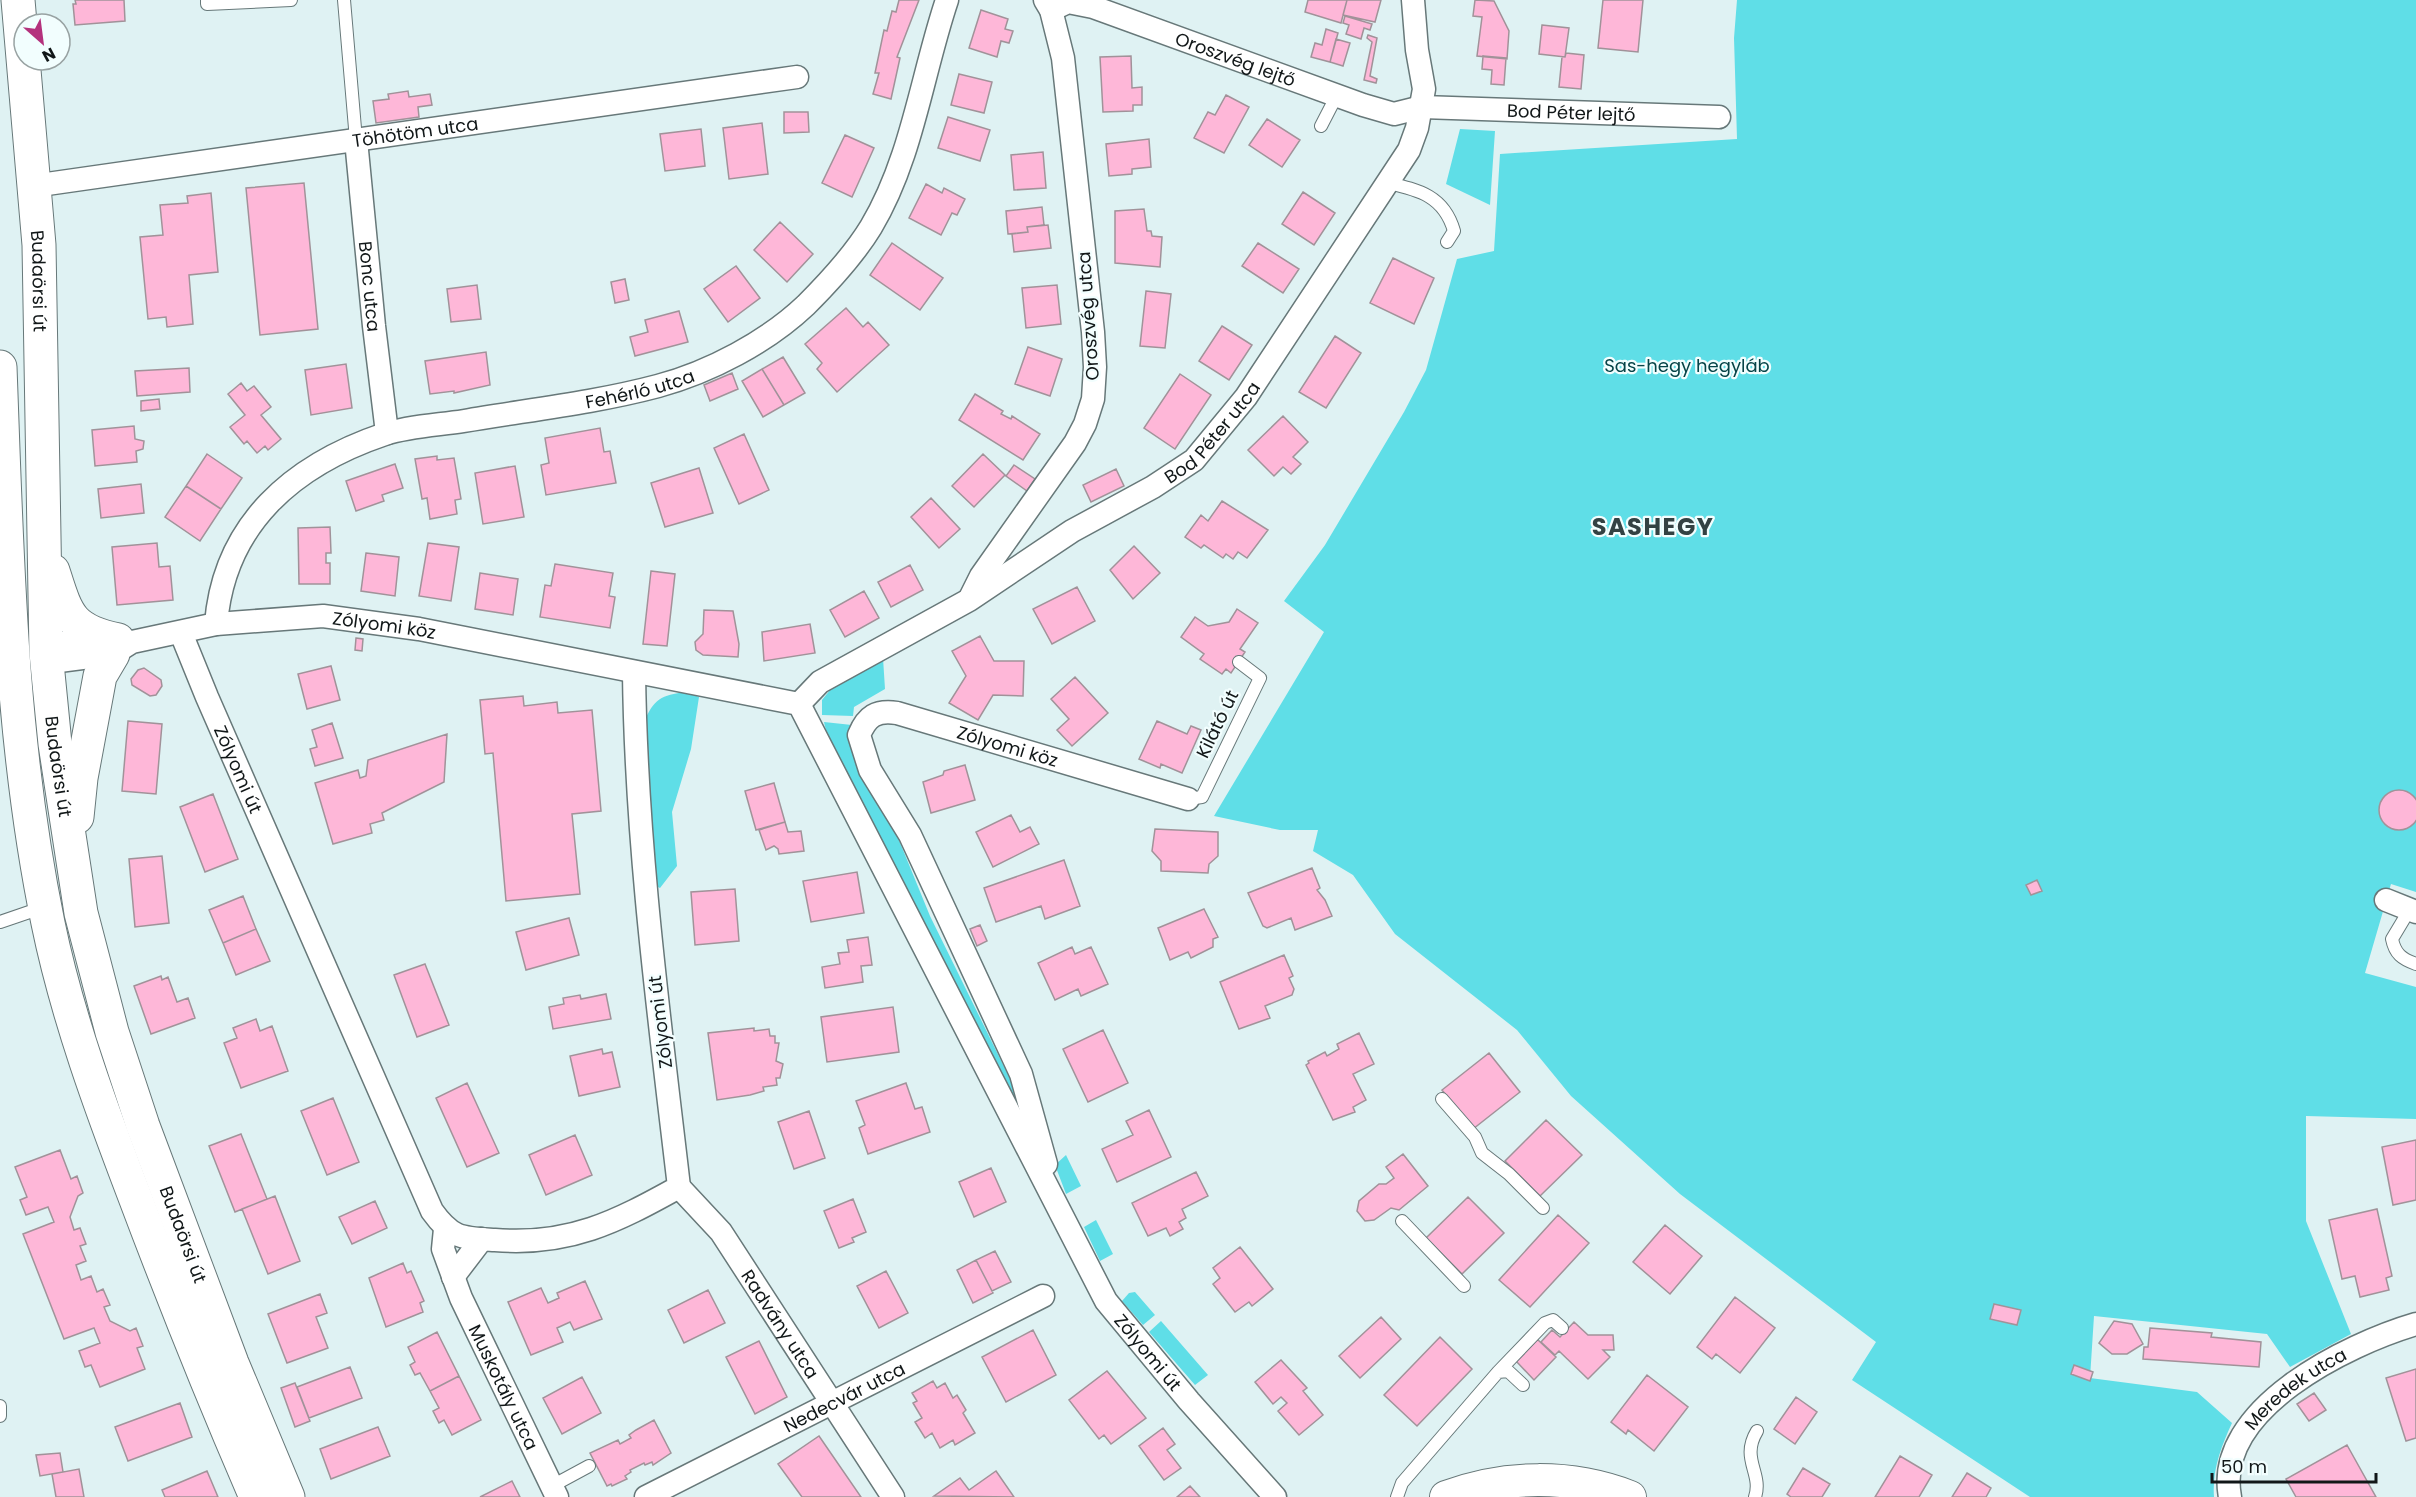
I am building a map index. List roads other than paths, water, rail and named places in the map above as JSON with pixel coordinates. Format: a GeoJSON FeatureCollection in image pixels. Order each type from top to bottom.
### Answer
{"type":"FeatureCollection","features":[{"type":"Feature","properties":{"kind":"main road","name":"Budaörsi út"},"geometry":{"type":"LineString","coordinates":[[18,0],[39,245],[47,550],[54,652],[55,744],[72,863],[91,955],[143,1126],[211,1310],[288,1497]]}},
{"type":"Feature","properties":{"kind":"main road","name":"Budaörsi út"},"geometry":{"type":"LineString","coordinates":[[0,367],[8,580],[16,702],[28,810],[45,907],[83,1052],[119,1155],[255,1497]]}},
{"type":"Feature","properties":{"kind":"main road"},"geometry":{"type":"LineString","coordinates":[[47,550],[65,609],[78,624],[92,634],[121,645],[100,676],[81,778],[72,863]]}},
{"type":"Feature","properties":{"kind":"main road"},"geometry":{"type":"LineString","coordinates":[[8,580],[29,642],[54,652],[30,671],[16,702]]}},
{"type":"Feature","properties":{"kind":"street","name":"Fehérló utca"},"geometry":{"type":"LineString","coordinates":[[216,624],[218,600],[225,573],[246,529],[263,506],[312,468],[342,451],[387,433],[584,401],[660,386],[700,371],[771,334],[806,304],[848,258],[871,227],[888,194],[902,154],[947,0]]}},
{"type":"Feature","properties":{"kind":"street","name":"Bod Péter utca"},"geometry":{"type":"LineString","coordinates":[[799,704],[820,682],[969,600],[1072,531],[1153,487],[1194,460],[1246,397],[1409,150],[1422,107],[1424,89],[1417,50],[1413,0]]}},
{"type":"Feature","properties":{"kind":"street","name":"Oroszvég lejtő"},"geometry":{"type":"LineString","coordinates":[[1048,5],[1068,2],[1093,7],[1394,114],[1422,107]]}},
{"type":"Feature","properties":{"kind":"street","name":"Oroszvég utca"},"geometry":{"type":"LineString","coordinates":[[969,600],[981,576],[1075,443],[1093,399],[1095,367],[1091,321],[1063,58],[1048,5]]}},
{"type":"Feature","properties":{"kind":"street","name":"Töhötöm utca"},"geometry":{"type":"LineString","coordinates":[[33,186],[797,76]]}},
{"type":"Feature","properties":{"kind":"street","name":"Bod Péter lejtő"},"geometry":{"type":"LineString","coordinates":[[1422,107],[1719,117]]}},
{"type":"Feature","properties":{"kind":"street","name":"Bonc utca"},"geometry":{"type":"LineString","coordinates":[[356,140],[387,433]]}},
{"type":"Feature","properties":{"kind":"street","name":"Zólyomi köz"},"geometry":{"type":"LineString","coordinates":[[54,652],[121,645],[216,624],[323,616],[364,620],[634,672]]}},
{"type":"Feature","properties":{"kind":"street","name":"Zólyomi út"},"geometry":{"type":"LineString","coordinates":[[181,633],[422,1189],[432,1211],[445,1229]]}},
{"type":"Feature","properties":{"kind":"street"},"geometry":{"type":"LineString","coordinates":[[634,672],[799,704]]}},
{"type":"Feature","properties":{"kind":"street","name":"Zólyomi út"},"geometry":{"type":"LineString","coordinates":[[634,672],[634,731],[654,973],[680,1187]]}},
{"type":"Feature","properties":{"kind":"street","name":"Zólyomi út"},"geometry":{"type":"LineString","coordinates":[[799,704],[1101,1291],[1116,1315],[1275,1497]]}},
{"type":"Feature","properties":{"kind":"street","name":"Zólyomi köz"},"geometry":{"type":"LineString","coordinates":[[864,756],[859,735],[864,722],[871,715],[886,712],[1188,799]]}},
{"type":"Feature","properties":{"kind":"street","name":"Zólyomi út"},"geometry":{"type":"LineString","coordinates":[[864,756],[910,835],[1021,1074],[1043,1150],[1050,1190]]}},
{"type":"Feature","properties":{"kind":"street"},"geometry":{"type":"LineString","coordinates":[[2386,900],[2413,911]]}},
{"type":"Feature","properties":{"kind":"street"},"geometry":{"type":"LineString","coordinates":[[445,1229],[461,1236],[514,1242],[562,1238],[621,1217],[680,1187]]}},
{"type":"Feature","properties":{"kind":"street","name":"Radvány utca"},"geometry":{"type":"LineString","coordinates":[[680,1187],[721,1232],[893,1497]]}},
{"type":"Feature","properties":{"kind":"street","name":"Muskotály utca"},"geometry":{"type":"LineString","coordinates":[[445,1229],[443,1249],[453,1277],[554,1492]]}},
{"type":"Feature","properties":{"kind":"street"},"geometry":{"type":"LineString","coordinates":[[453,1277],[482,1239]]}},
{"type":"Feature","properties":{"kind":"street","name":"Nedecvár utca"},"geometry":{"type":"LineString","coordinates":[[646,1497],[1042,1296]]}},
{"type":"Feature","properties":{"kind":"street","name":"Meredek utca"},"geometry":{"type":"LineString","coordinates":[[2230,1497],[2227,1485],[2236,1449],[2245,1432],[2276,1398],[2308,1375],[2347,1352],[2390,1331],[2416,1324]]}},
{"type":"Feature","properties":{"kind":"street"},"geometry":{"type":"LineString","coordinates":[[1446,1497],[1484,1485],[1532,1479],[1583,1484],[1630,1497]]}},
{"type":"Feature","properties":{"kind":"lane"},"geometry":{"type":"LineString","coordinates":[[207,0],[207,4],[291,0]]}},
{"type":"Feature","properties":{"kind":"lane"},"geometry":{"type":"LineString","coordinates":[[344,0],[356,140]]}},
{"type":"Feature","properties":{"kind":"lane"},"geometry":{"type":"LineString","coordinates":[[1321,126],[1337,95]]}},
{"type":"Feature","properties":{"kind":"lane"},"geometry":{"type":"LineString","coordinates":[[1388,183],[1420,191],[1437,202],[1451,221],[1454,231],[1447,242]]}},
{"type":"Feature","properties":{"kind":"lane","name":"Kilátó út"},"geometry":{"type":"LineString","coordinates":[[1188,799],[1202,797],[1260,678],[1239,662]]}},
{"type":"Feature","properties":{"kind":"lane"},"geometry":{"type":"LineString","coordinates":[[0,922],[45,907]]}},
{"type":"Feature","properties":{"kind":"lane"},"geometry":{"type":"LineString","coordinates":[[2413,911],[2392,939],[2394,950],[2404,960],[2416,964]]}},
{"type":"Feature","properties":{"kind":"lane"},"geometry":{"type":"LineString","coordinates":[[1442,1099],[1475,1137],[1482,1153],[1509,1174],[1543,1208]]}},
{"type":"Feature","properties":{"kind":"lane"},"geometry":{"type":"LineString","coordinates":[[1402,1221],[1464,1286]]}},
{"type":"Feature","properties":{"kind":"lane"},"geometry":{"type":"LineString","coordinates":[[1397,1497],[1402,1484],[1498,1372],[1545,1323],[1553,1320],[1562,1328]]}},
{"type":"Feature","properties":{"kind":"lane"},"geometry":{"type":"LineString","coordinates":[[1498,1372],[1508,1371],[1523,1384]]}},
{"type":"Feature","properties":{"kind":"lane"},"geometry":{"type":"LineString","coordinates":[[0,1406],[0,1416]]}},
{"type":"Feature","properties":{"kind":"lane"},"geometry":{"type":"LineString","coordinates":[[1755,1497],[1757,1487],[1749,1451],[1757,1431]]}},
{"type":"Feature","properties":{"kind":"lane"},"geometry":{"type":"LineString","coordinates":[[554,1492],[589,1466]]}},
{"type":"Feature","properties":{"kind":"district","name":"SASHEGY"},"geometry":{"type":"Point","coordinates":[1653,526]}},
{"type":"Feature","properties":{"kind":"park label","name":"Sas-hegy hegyláb"},"geometry":{"type":"Point","coordinates":[1687,365]}}]}
